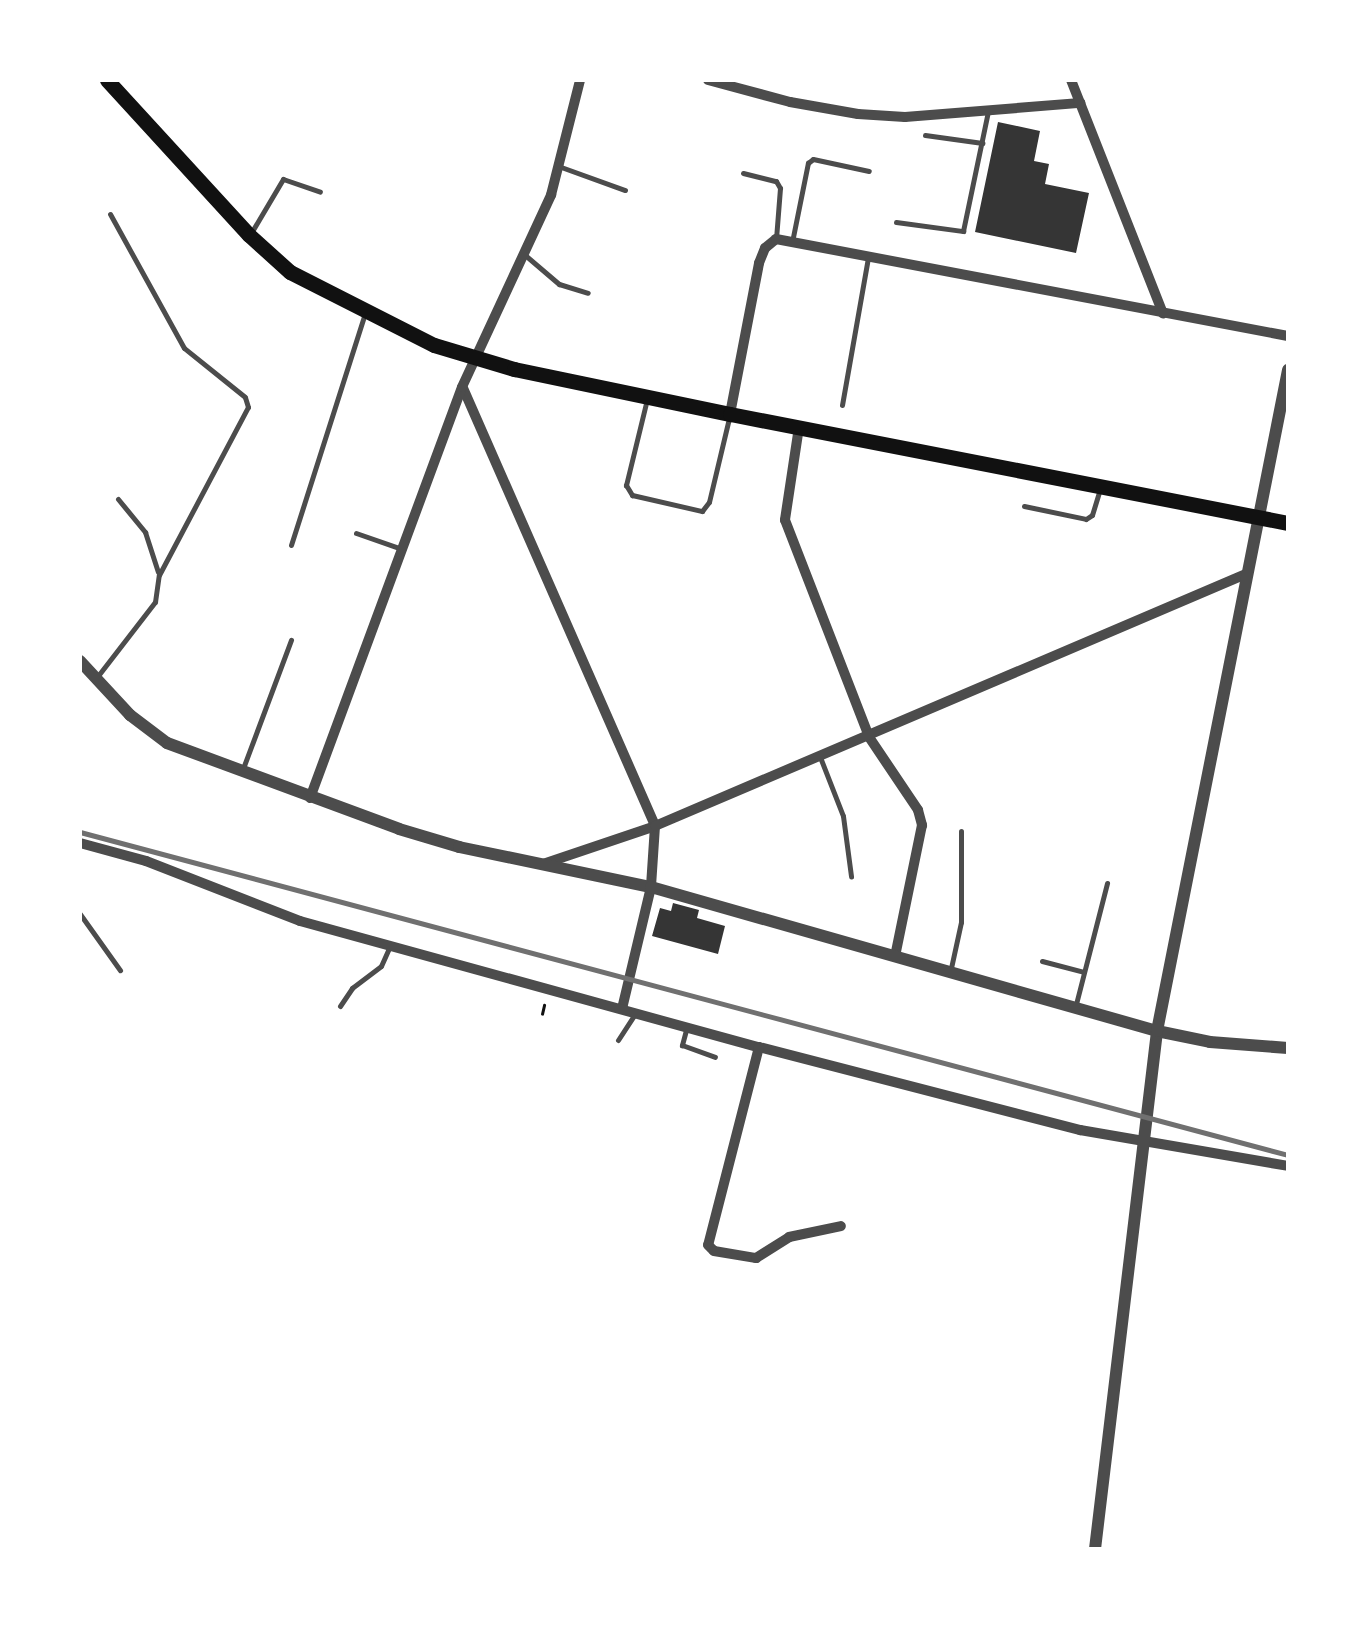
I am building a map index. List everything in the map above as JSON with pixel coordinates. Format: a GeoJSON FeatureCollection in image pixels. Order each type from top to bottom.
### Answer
{"type":"FeatureCollection","features":[{"type":"Feature","properties":{"kind":"main road"},"geometry":{"type":"LineString","coordinates":[[107,80],[248,235],[290,272],[365,313],[474,359],[730,414],[1288,524]]}},
{"type":"Feature","properties":{"kind":"street"},"geometry":{"type":"LineString","coordinates":[[310,798],[462,387],[561,167],[580,80]]}},
{"type":"Feature","properties":{"kind":"street"},"geometry":{"type":"LineString","coordinates":[[708,80],[790,102],[858,114],[905,117],[1080,103]]}},
{"type":"Feature","properties":{"kind":"street"},"geometry":{"type":"LineString","coordinates":[[1071,80],[1164,312]]}},
{"type":"Feature","properties":{"kind":"street"},"geometry":{"type":"LineString","coordinates":[[730,414],[758,262],[764,248],[776,239],[1288,336]]}},
{"type":"Feature","properties":{"kind":"street"},"geometry":{"type":"LineString","coordinates":[[1095,1549],[1156,1031],[1208,790],[1246,574],[1288,370]]}},
{"type":"Feature","properties":{"kind":"street"},"geometry":{"type":"LineString","coordinates":[[462,387],[655,826],[651,887],[622,1008]]}},
{"type":"Feature","properties":{"kind":"street"},"geometry":{"type":"LineString","coordinates":[[799,427],[785,520],[869,737],[918,810],[922,825],[895,956]]}},
{"type":"Feature","properties":{"kind":"street"},"geometry":{"type":"LineString","coordinates":[[542,864],[655,826],[1246,574]]}},
{"type":"Feature","properties":{"kind":"street"},"geometry":{"type":"LineString","coordinates":[[80,662],[130,715],[167,743],[242,774],[460,847],[651,887],[1156,1031],[1210,1042],[1288,1048]]}},
{"type":"Feature","properties":{"kind":"street"},"geometry":{"type":"LineString","coordinates":[[80,843],[146,861],[294,919],[759,1047],[1076,1129],[1288,1166]]}},
{"type":"Feature","properties":{"kind":"street"},"geometry":{"type":"LineString","coordinates":[[759,1047],[708,1245],[714,1251],[756,1258],[790,1237],[841,1226]]}},
{"type":"Feature","properties":{"kind":"lane"},"geometry":{"type":"LineString","coordinates":[[896,222],[963,231],[988,111]]}},
{"type":"Feature","properties":{"kind":"lane"},"geometry":{"type":"LineString","coordinates":[[924,135],[982,144]]}},
{"type":"Feature","properties":{"kind":"lane"},"geometry":{"type":"LineString","coordinates":[[792,242],[808,162],[813,159],[869,171]]}},
{"type":"Feature","properties":{"kind":"lane"},"geometry":{"type":"LineString","coordinates":[[561,167],[625,190]]}},
{"type":"Feature","properties":{"kind":"lane"},"geometry":{"type":"LineString","coordinates":[[743,172],[776,181],[780,188],[776,239]]}},
{"type":"Feature","properties":{"kind":"lane"},"geometry":{"type":"LineString","coordinates":[[248,235],[266,213],[283,179],[320,192]]}},
{"type":"Feature","properties":{"kind":"lane"},"geometry":{"type":"LineString","coordinates":[[95,679],[155,602],[159,575],[248,407],[245,397],[184,348],[110,214]]}},
{"type":"Feature","properties":{"kind":"lane"},"geometry":{"type":"LineString","coordinates":[[523,253],[559,284],[588,293]]}},
{"type":"Feature","properties":{"kind":"lane"},"geometry":{"type":"LineString","coordinates":[[842,404],[868,254]]}},
{"type":"Feature","properties":{"kind":"lane"},"geometry":{"type":"LineString","coordinates":[[291,545],[365,313]]}},
{"type":"Feature","properties":{"kind":"lane"},"geometry":{"type":"LineString","coordinates":[[647,396],[628,492],[702,510],[709,502],[730,414]]}},
{"type":"Feature","properties":{"kind":"lane"},"geometry":{"type":"LineString","coordinates":[[1024,506],[1086,519],[1092,516],[1100,485]]}},
{"type":"Feature","properties":{"kind":"lane"},"geometry":{"type":"LineString","coordinates":[[118,499],[145,532],[159,575]]}},
{"type":"Feature","properties":{"kind":"lane"},"geometry":{"type":"LineString","coordinates":[[356,532],[402,549]]}},
{"type":"Feature","properties":{"kind":"lane"},"geometry":{"type":"LineString","coordinates":[[242,774],[290,640]]}},
{"type":"Feature","properties":{"kind":"lane"},"geometry":{"type":"LineString","coordinates":[[820,757],[843,816],[852,876]]}},
{"type":"Feature","properties":{"kind":"lane"},"geometry":{"type":"LineString","coordinates":[[950,971],[961,922],[961,830]]}},
{"type":"Feature","properties":{"kind":"lane"},"geometry":{"type":"LineString","coordinates":[[1075,1007],[1107,883]]}},
{"type":"Feature","properties":{"kind":"lane"},"geometry":{"type":"LineString","coordinates":[[80,914],[120,970]]}},
{"type":"Feature","properties":{"kind":"lane"},"geometry":{"type":"LineString","coordinates":[[340,1006],[352,988],[382,966],[390,945]]}},
{"type":"Feature","properties":{"kind":"lane"},"geometry":{"type":"LineString","coordinates":[[1042,961],[1084,972]]}},
{"type":"Feature","properties":{"kind":"lane"},"geometry":{"type":"LineString","coordinates":[[618,1040],[635,1012]]}},
{"type":"Feature","properties":{"kind":"lane"},"geometry":{"type":"LineString","coordinates":[[687,1027],[682,1045],[715,1057]]}},
{"type":"Feature","properties":{"kind":"building"},"geometry":{"type":"Polygon","coordinates":[[[998,122],[1040,131],[1034,161],[1049,164],[1045,184],[1089,193],[1076,253],[975,232],[998,122]]]}},
{"type":"Feature","properties":{"kind":"building"},"geometry":{"type":"Polygon","coordinates":[[[673,903],[699,910],[697,918],[725,926],[718,954],[652,936],[660,908],[671,911],[673,903]]]}},
{"type":"Feature","properties":{"kind":"railway"},"geometry":{"type":"LineString","coordinates":[[80,832],[1288,1155]]}}]}
